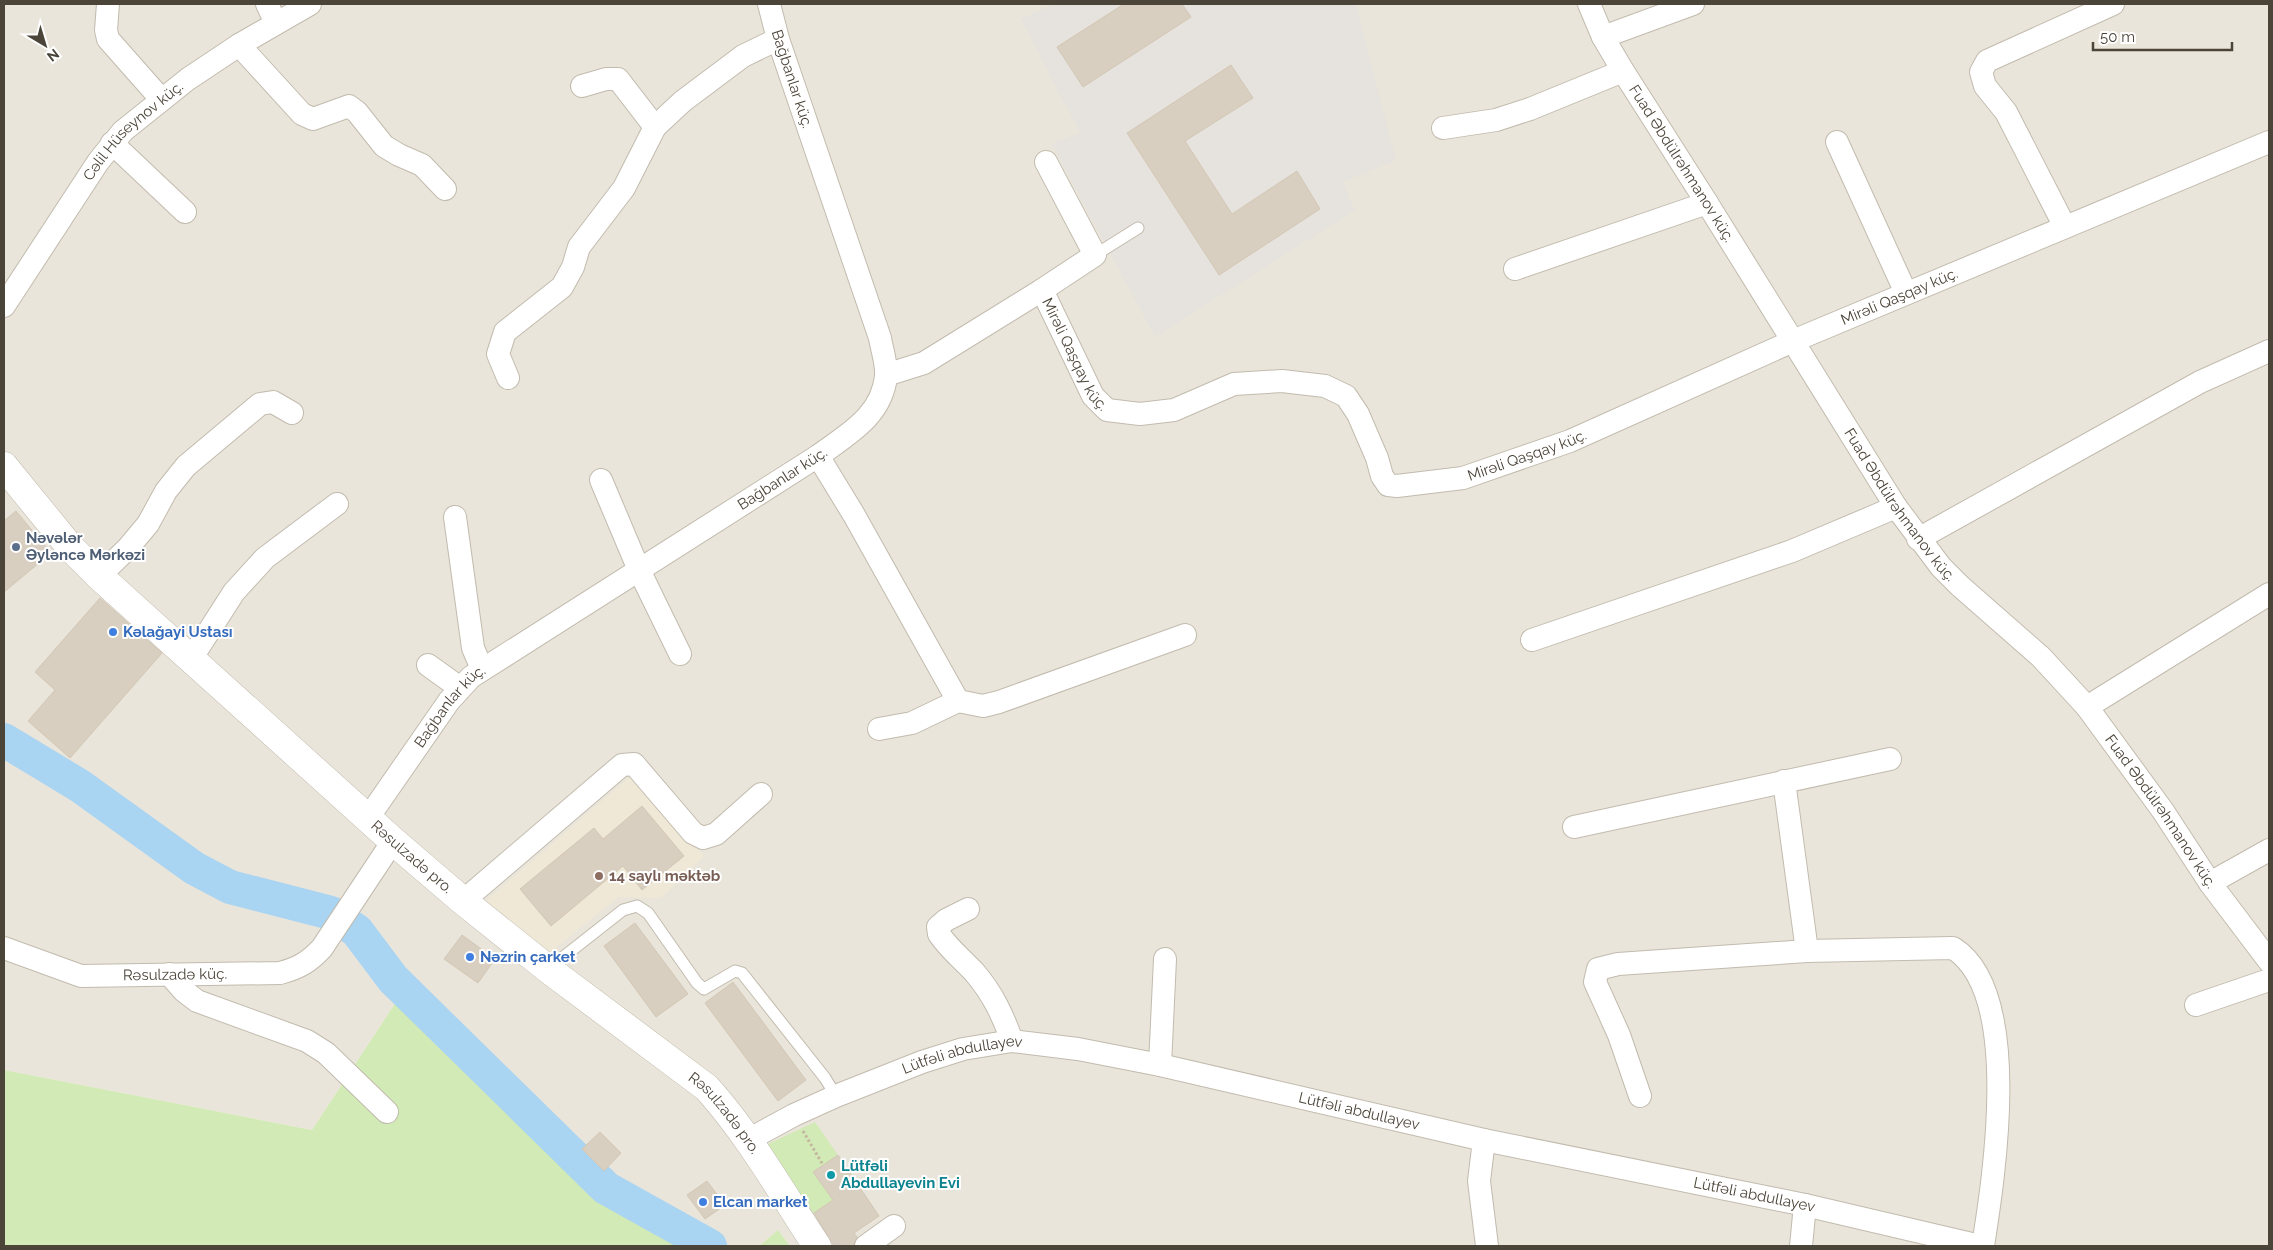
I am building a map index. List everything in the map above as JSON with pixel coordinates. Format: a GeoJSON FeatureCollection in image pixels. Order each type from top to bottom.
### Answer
{"type":"FeatureCollection","features":[{"type":"Feature","properties":{"kind":"street"},"geometry":{"type":"LineString","coordinates":[[108,4],[106,30],[108,39],[160,99]]}},
{"type":"Feature","properties":{"kind":"street","name":"Cəlil Hüseynov küç."},"geometry":{"type":"LineString","coordinates":[[4,306],[112,143],[160,99],[239,45],[271,13],[310,4]]}},
{"type":"Feature","properties":{"kind":"street","name":"Bağbanlar küç."},"geometry":{"type":"LineString","coordinates":[[368,818],[460,688],[482,669],[818,456],[867,420],[881,400],[886,375],[880,338],[778,39],[769,4]]}},
{"type":"Feature","properties":{"kind":"street","name":"Fuad Əbdülrəhmanov küç."},"geometry":{"type":"LineString","coordinates":[[1589,4],[1604,37],[1623,71],[1708,203],[1896,507],[1918,539],[1941,567],[1960,586],[2041,657],[2087,707],[2162,811],[2210,883],[2269,961]]}},
{"type":"Feature","properties":{"kind":"street"},"geometry":{"type":"LineString","coordinates":[[1604,37],[1693,4]]}},
{"type":"Feature","properties":{"kind":"street"},"geometry":{"type":"LineString","coordinates":[[2065,227],[2006,112],[1985,86],[1981,72],[1988,61],[2113,4]]}},
{"type":"Feature","properties":{"kind":"street"},"geometry":{"type":"LineString","coordinates":[[508,378],[498,354],[505,332],[562,287],[573,267],[579,247],[624,188],[655,127],[683,100],[743,56],[778,39]]}},
{"type":"Feature","properties":{"kind":"street"},"geometry":{"type":"LineString","coordinates":[[239,45],[302,114],[313,119],[349,106],[357,112],[384,146],[399,156],[422,165],[445,189]]}},
{"type":"Feature","properties":{"kind":"street"},"geometry":{"type":"LineString","coordinates":[[1443,128],[1496,120],[1623,71]]}},
{"type":"Feature","properties":{"kind":"street"},"geometry":{"type":"LineString","coordinates":[[582,86],[606,79],[618,79],[655,127]]}},
{"type":"Feature","properties":{"kind":"street"},"geometry":{"type":"LineString","coordinates":[[1837,142],[1906,294]]}},
{"type":"Feature","properties":{"kind":"street","name":"Mirəli Qaşqay küç."},"geometry":{"type":"LineString","coordinates":[[886,375],[924,362],[1042,290],[1093,396],[1107,410],[1140,414],[1174,410],[1234,384],[1282,381],[1325,386],[1346,396],[1358,414],[1377,458],[1382,476],[1388,485],[1397,486],[1463,478],[1570,442],[1793,341],[2269,142]]}},
{"type":"Feature","properties":{"kind":"street"},"geometry":{"type":"LineString","coordinates":[[112,143],[185,212]]}},
{"type":"Feature","properties":{"kind":"street"},"geometry":{"type":"LineString","coordinates":[[1042,290],[1095,256],[1046,162]]}},
{"type":"Feature","properties":{"kind":"street"},"geometry":{"type":"LineString","coordinates":[[1515,269],[1708,203]]}},
{"type":"Feature","properties":{"kind":"street"},"geometry":{"type":"LineString","coordinates":[[1918,539],[2200,382],[2269,352]]}},
{"type":"Feature","properties":{"kind":"street"},"geometry":{"type":"LineString","coordinates":[[99,576],[127,549],[148,524],[166,491],[194,459],[260,404],[273,402],[292,413]]}},
{"type":"Feature","properties":{"kind":"street"},"geometry":{"type":"LineString","coordinates":[[818,456],[958,701]]}},
{"type":"Feature","properties":{"kind":"street","name":"Rəsulzadə pro."},"geometry":{"type":"LineString","coordinates":[[4,466],[70,546],[99,576],[393,841],[463,901],[548,969],[707,1088],[725,1107],[748,1140],[817,1246]]}},
{"type":"Feature","properties":{"kind":"street"},"geometry":{"type":"LineString","coordinates":[[601,480],[639,570],[680,654]]}},
{"type":"Feature","properties":{"kind":"street"},"geometry":{"type":"LineString","coordinates":[[191,659],[234,592],[259,564],[337,504]]}},
{"type":"Feature","properties":{"kind":"street"},"geometry":{"type":"LineString","coordinates":[[1532,640],[1792,551],[1896,507]]}},
{"type":"Feature","properties":{"kind":"street"},"geometry":{"type":"LineString","coordinates":[[455,517],[473,648],[482,669]]}},
{"type":"Feature","properties":{"kind":"street"},"geometry":{"type":"LineString","coordinates":[[2087,707],[2269,594]]}},
{"type":"Feature","properties":{"kind":"street"},"geometry":{"type":"LineString","coordinates":[[879,729],[912,723],[958,701],[982,706],[999,702],[1185,635]]}},
{"type":"Feature","properties":{"kind":"street"},"geometry":{"type":"LineString","coordinates":[[428,665],[460,688]]}},
{"type":"Feature","properties":{"kind":"street"},"geometry":{"type":"LineString","coordinates":[[1574,827],[1890,760]]}},
{"type":"Feature","properties":{"kind":"street"},"geometry":{"type":"LineString","coordinates":[[463,901],[622,765],[634,764],[693,833],[703,838],[716,834],[761,794]]}},
{"type":"Feature","properties":{"kind":"street"},"geometry":{"type":"LineString","coordinates":[[1784,781],[1806,951]]}},
{"type":"Feature","properties":{"kind":"street","name":"Rəsulzadə küç."},"geometry":{"type":"LineString","coordinates":[[4,948],[81,976],[280,972],[297,968],[310,961],[335,930],[393,841]]}},
{"type":"Feature","properties":{"kind":"street"},"geometry":{"type":"LineString","coordinates":[[2210,883],[2269,850]]}},
{"type":"Feature","properties":{"kind":"street"},"geometry":{"type":"LineString","coordinates":[[968,909],[946,920],[938,927],[939,934],[976,974],[992,996],[1003,1014],[1012,1041]]}},
{"type":"Feature","properties":{"kind":"street"},"geometry":{"type":"LineString","coordinates":[[1640,1096],[1619,1035],[1595,982],[1598,969],[1618,964],[1806,951],[1953,948],[1965,956],[1976,969],[1986,994],[1996,1040],[1998,1102],[1994,1173],[1982,1246]]}},
{"type":"Feature","properties":{"kind":"street"},"geometry":{"type":"LineString","coordinates":[[1160,1065],[1165,958]]}},
{"type":"Feature","properties":{"kind":"street"},"geometry":{"type":"LineString","coordinates":[[169,974],[184,991],[197,1001],[307,1041],[326,1053],[387,1112]]}},
{"type":"Feature","properties":{"kind":"street"},"geometry":{"type":"LineString","coordinates":[[2196,1005],[2269,980]]}},
{"type":"Feature","properties":{"kind":"street","name":"Lütfəli abdullayev"},"geometry":{"type":"LineString","coordinates":[[748,1140],[794,1115],[836,1096],[922,1062],[963,1049],[1012,1041],[1078,1049],[1160,1065],[1484,1140],[1805,1205],[1982,1246]]}},
{"type":"Feature","properties":{"kind":"street"},"geometry":{"type":"LineString","coordinates":[[1484,1140],[1479,1181],[1487,1246]]}},
{"type":"Feature","properties":{"kind":"street"},"geometry":{"type":"LineString","coordinates":[[1801,1246],[1805,1205]]}},
{"type":"Feature","properties":{"kind":"street"},"geometry":{"type":"LineString","coordinates":[[866,1246],[894,1226]]}},
{"type":"Feature","properties":{"kind":"lane"},"geometry":{"type":"LineString","coordinates":[[1095,256],[1138,228]]}},
{"type":"Feature","properties":{"kind":"lane"},"geometry":{"type":"LineString","coordinates":[[548,969],[622,910],[637,906],[648,914],[697,983],[704,989],[735,971],[742,973],[825,1078],[836,1096]]}},
{"type":"Feature","properties":{"kind":"path"},"geometry":{"type":"LineString","coordinates":[[794,1115],[823,1165]]}},
{"type":"Feature","properties":{"kind":"shaded area"},"geometry":{"type":"Polygon","coordinates":[[[4,4],[2269,4],[2269,1246],[790,1246],[778,1230],[759,1246],[677,1246],[593,1198],[396,1002],[312,1130],[4,1070],[4,4]]]}},
{"type":"Feature","properties":{"kind":"shaded area"},"geometry":{"type":"Polygon","coordinates":[[[1054,4],[1356,4],[1396,160],[1343,182],[1355,210],[1155,337],[1052,144],[1080,133],[1021,19],[1054,4]]]}},
{"type":"Feature","properties":{"kind":"shaded area","name":"14 saylı məktəb"},"geometry":{"type":"Polygon","coordinates":[[[631,776],[704,856],[661,898],[618,897],[548,954],[486,901],[631,776]]]}},
{"type":"Feature","properties":{"kind":"green space"},"geometry":{"type":"Polygon","coordinates":[[[396,1002],[593,1198],[677,1246],[4,1246],[4,1070],[312,1130],[396,1002]]]}},
{"type":"Feature","properties":{"kind":"green space"},"geometry":{"type":"Polygon","coordinates":[[[815,1122],[838,1155],[813,1172],[833,1200],[812,1215],[766,1145],[815,1122]]]}},
{"type":"Feature","properties":{"kind":"green space"},"geometry":{"type":"Polygon","coordinates":[[[778,1230],[790,1246],[759,1246],[778,1230]]]}},
{"type":"Feature","properties":{"kind":"building"},"geometry":{"type":"Polygon","coordinates":[[[1124,4],[1182,4],[1191,17],[1083,87],[1057,47],[1124,4]]]}},
{"type":"Feature","properties":{"kind":"building"},"geometry":{"type":"Polygon","coordinates":[[[1231,65],[1253,98],[1185,141],[1232,214],[1297,171],[1320,209],[1219,275],[1127,133],[1231,65]]]}},
{"type":"Feature","properties":{"kind":"building"},"geometry":{"type":"Polygon","coordinates":[[[16,511],[51,553],[4,592],[4,521],[16,511]]]}},
{"type":"Feature","properties":{"kind":"building"},"geometry":{"type":"Polygon","coordinates":[[[100,598],[162,653],[70,758],[28,721],[55,690],[35,672],[100,598]]]}},
{"type":"Feature","properties":{"kind":"building"},"geometry":{"type":"Polygon","coordinates":[[[642,806],[684,856],[642,890],[623,866],[551,926],[520,889],[594,828],[603,839],[642,806]]]}},
{"type":"Feature","properties":{"kind":"building"},"geometry":{"type":"Polygon","coordinates":[[[635,923],[688,994],[656,1017],[604,946],[635,923]]]}},
{"type":"Feature","properties":{"kind":"building"},"geometry":{"type":"Polygon","coordinates":[[[462,935],[495,959],[478,983],[444,959],[462,935]]]}},
{"type":"Feature","properties":{"kind":"building"},"geometry":{"type":"Polygon","coordinates":[[[733,982],[806,1080],[778,1101],[705,1003],[733,982]]]}},
{"type":"Feature","properties":{"kind":"building"},"geometry":{"type":"Polygon","coordinates":[[[600,1132],[621,1153],[604,1171],[582,1149],[600,1132]]]}},
{"type":"Feature","properties":{"kind":"building"},"geometry":{"type":"Polygon","coordinates":[[[838,1155],[879,1216],[854,1233],[857,1237],[853,1246],[834,1246],[814,1213],[833,1200],[813,1172],[838,1155]]]}},
{"type":"Feature","properties":{"kind":"building"},"geometry":{"type":"Polygon","coordinates":[[[707,1181],[725,1205],[705,1219],[687,1195],[707,1181]]]}},
{"type":"Feature","properties":{"kind":"waterway"},"geometry":{"type":"LineString","coordinates":[[4,740],[80,786],[194,868],[230,887],[331,913],[357,931],[393,979],[606,1188],[710,1246]]}},
{"type":"Feature","properties":{"kind":"place","name":"Nəvələr Əyləncə Mərkəzi"},"geometry":{"type":"Point","coordinates":[16,547]}},
{"type":"Feature","properties":{"kind":"place","name":"Kəlağayi Ustası"},"geometry":{"type":"Point","coordinates":[113,632]}},
{"type":"Feature","properties":{"kind":"place","name":"14 saylı məktəb"},"geometry":{"type":"Point","coordinates":[599,876]}},
{"type":"Feature","properties":{"kind":"place","name":"Nəzrin çarket"},"geometry":{"type":"Point","coordinates":[470,957]}},
{"type":"Feature","properties":{"kind":"place","name":"Lütfəli Abdullayevin Evi"},"geometry":{"type":"Point","coordinates":[831,1175]}},
{"type":"Feature","properties":{"kind":"place","name":"Elcan market"},"geometry":{"type":"Point","coordinates":[703,1202]}}]}
